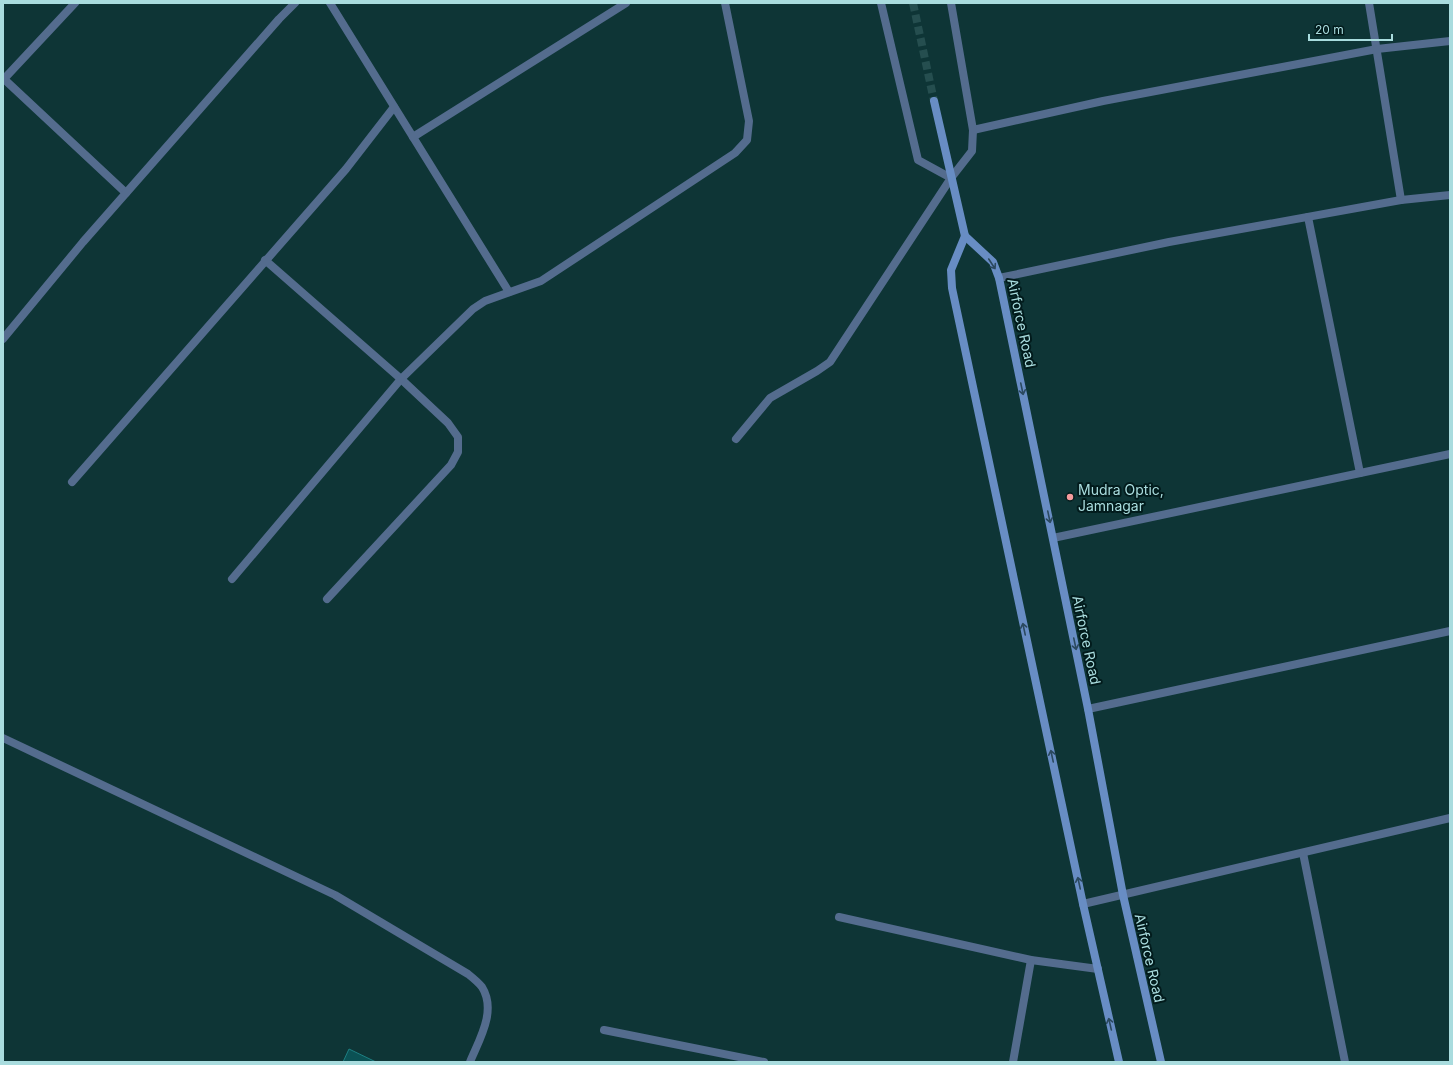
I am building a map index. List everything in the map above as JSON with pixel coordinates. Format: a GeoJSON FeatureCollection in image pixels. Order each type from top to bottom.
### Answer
{"type":"FeatureCollection","features":[{"type":"Feature","properties":{"kind":"main road"},"geometry":{"type":"LineString","coordinates":[[934,101],[965,236],[951,270],[952,288],[1083,904],[1119,1062]]}},
{"type":"Feature","properties":{"kind":"main road","name":"Airforce Road"},"geometry":{"type":"LineString","coordinates":[[965,236],[993,262],[999,278],[1088,709],[1123,896],[1161,1062]]}},
{"type":"Feature","properties":{"kind":"street"},"geometry":{"type":"LineString","coordinates":[[75,3],[3,79],[126,193]]}},
{"type":"Feature","properties":{"kind":"street"},"geometry":{"type":"LineString","coordinates":[[3,339],[83,242],[279,19],[295,3]]}},
{"type":"Feature","properties":{"kind":"street"},"geometry":{"type":"LineString","coordinates":[[330,3],[509,292]]}},
{"type":"Feature","properties":{"kind":"street"},"geometry":{"type":"LineString","coordinates":[[413,137],[626,3]]}},
{"type":"Feature","properties":{"kind":"street"},"geometry":{"type":"LineString","coordinates":[[232,579],[401,379],[473,309],[485,301],[541,281],[736,153],[747,140],[749,121],[725,3]]}},
{"type":"Feature","properties":{"kind":"street"},"geometry":{"type":"LineString","coordinates":[[881,3],[918,160],[951,178]]}},
{"type":"Feature","properties":{"kind":"street"},"geometry":{"type":"LineString","coordinates":[[736,439],[770,398],[830,362],[951,178],[972,151],[973,130],[951,3]]}},
{"type":"Feature","properties":{"kind":"street"},"geometry":{"type":"LineString","coordinates":[[1369,3],[1401,200]]}},
{"type":"Feature","properties":{"kind":"street"},"geometry":{"type":"LineString","coordinates":[[973,130],[1103,101],[1377,49],[1450,41]]}},
{"type":"Feature","properties":{"kind":"street"},"geometry":{"type":"LineString","coordinates":[[72,482],[346,169],[394,107]]}},
{"type":"Feature","properties":{"kind":"street"},"geometry":{"type":"LineString","coordinates":[[999,278],[1169,242],[1401,200],[1450,195]]}},
{"type":"Feature","properties":{"kind":"street"},"geometry":{"type":"LineString","coordinates":[[1308,217],[1360,473]]}},
{"type":"Feature","properties":{"kind":"street"},"geometry":{"type":"LineString","coordinates":[[265,260],[401,379],[448,423],[458,437],[458,452],[451,465],[327,599]]}},
{"type":"Feature","properties":{"kind":"street"},"geometry":{"type":"LineString","coordinates":[[1053,538],[1450,454]]}},
{"type":"Feature","properties":{"kind":"street"},"geometry":{"type":"LineString","coordinates":[[1088,709],[1450,631]]}},
{"type":"Feature","properties":{"kind":"street"},"geometry":{"type":"LineString","coordinates":[[3,738],[335,894],[468,974],[482,988],[488,1005],[487,1022],[470,1062]]}},
{"type":"Feature","properties":{"kind":"street"},"geometry":{"type":"LineString","coordinates":[[1083,904],[1123,896],[1450,818]]}},
{"type":"Feature","properties":{"kind":"street"},"geometry":{"type":"LineString","coordinates":[[1303,853],[1345,1062]]}},
{"type":"Feature","properties":{"kind":"street"},"geometry":{"type":"LineString","coordinates":[[839,917],[1031,960],[1098,969]]}},
{"type":"Feature","properties":{"kind":"street"},"geometry":{"type":"LineString","coordinates":[[1013,1062],[1031,960]]}},
{"type":"Feature","properties":{"kind":"street"},"geometry":{"type":"LineString","coordinates":[[604,1030],[764,1062]]}},
{"type":"Feature","properties":{"kind":"building"},"geometry":{"type":"Polygon","coordinates":[[[349,1049],[376,1062],[343,1062],[349,1049]]]}},
{"type":"Feature","properties":{"kind":"tunnel"},"geometry":{"type":"LineString","coordinates":[[913,3],[934,101]]}},
{"type":"Feature","properties":{"kind":"place","name":"Mudra Optic, Jamnagar"},"geometry":{"type":"Point","coordinates":[1070,497]}}]}
